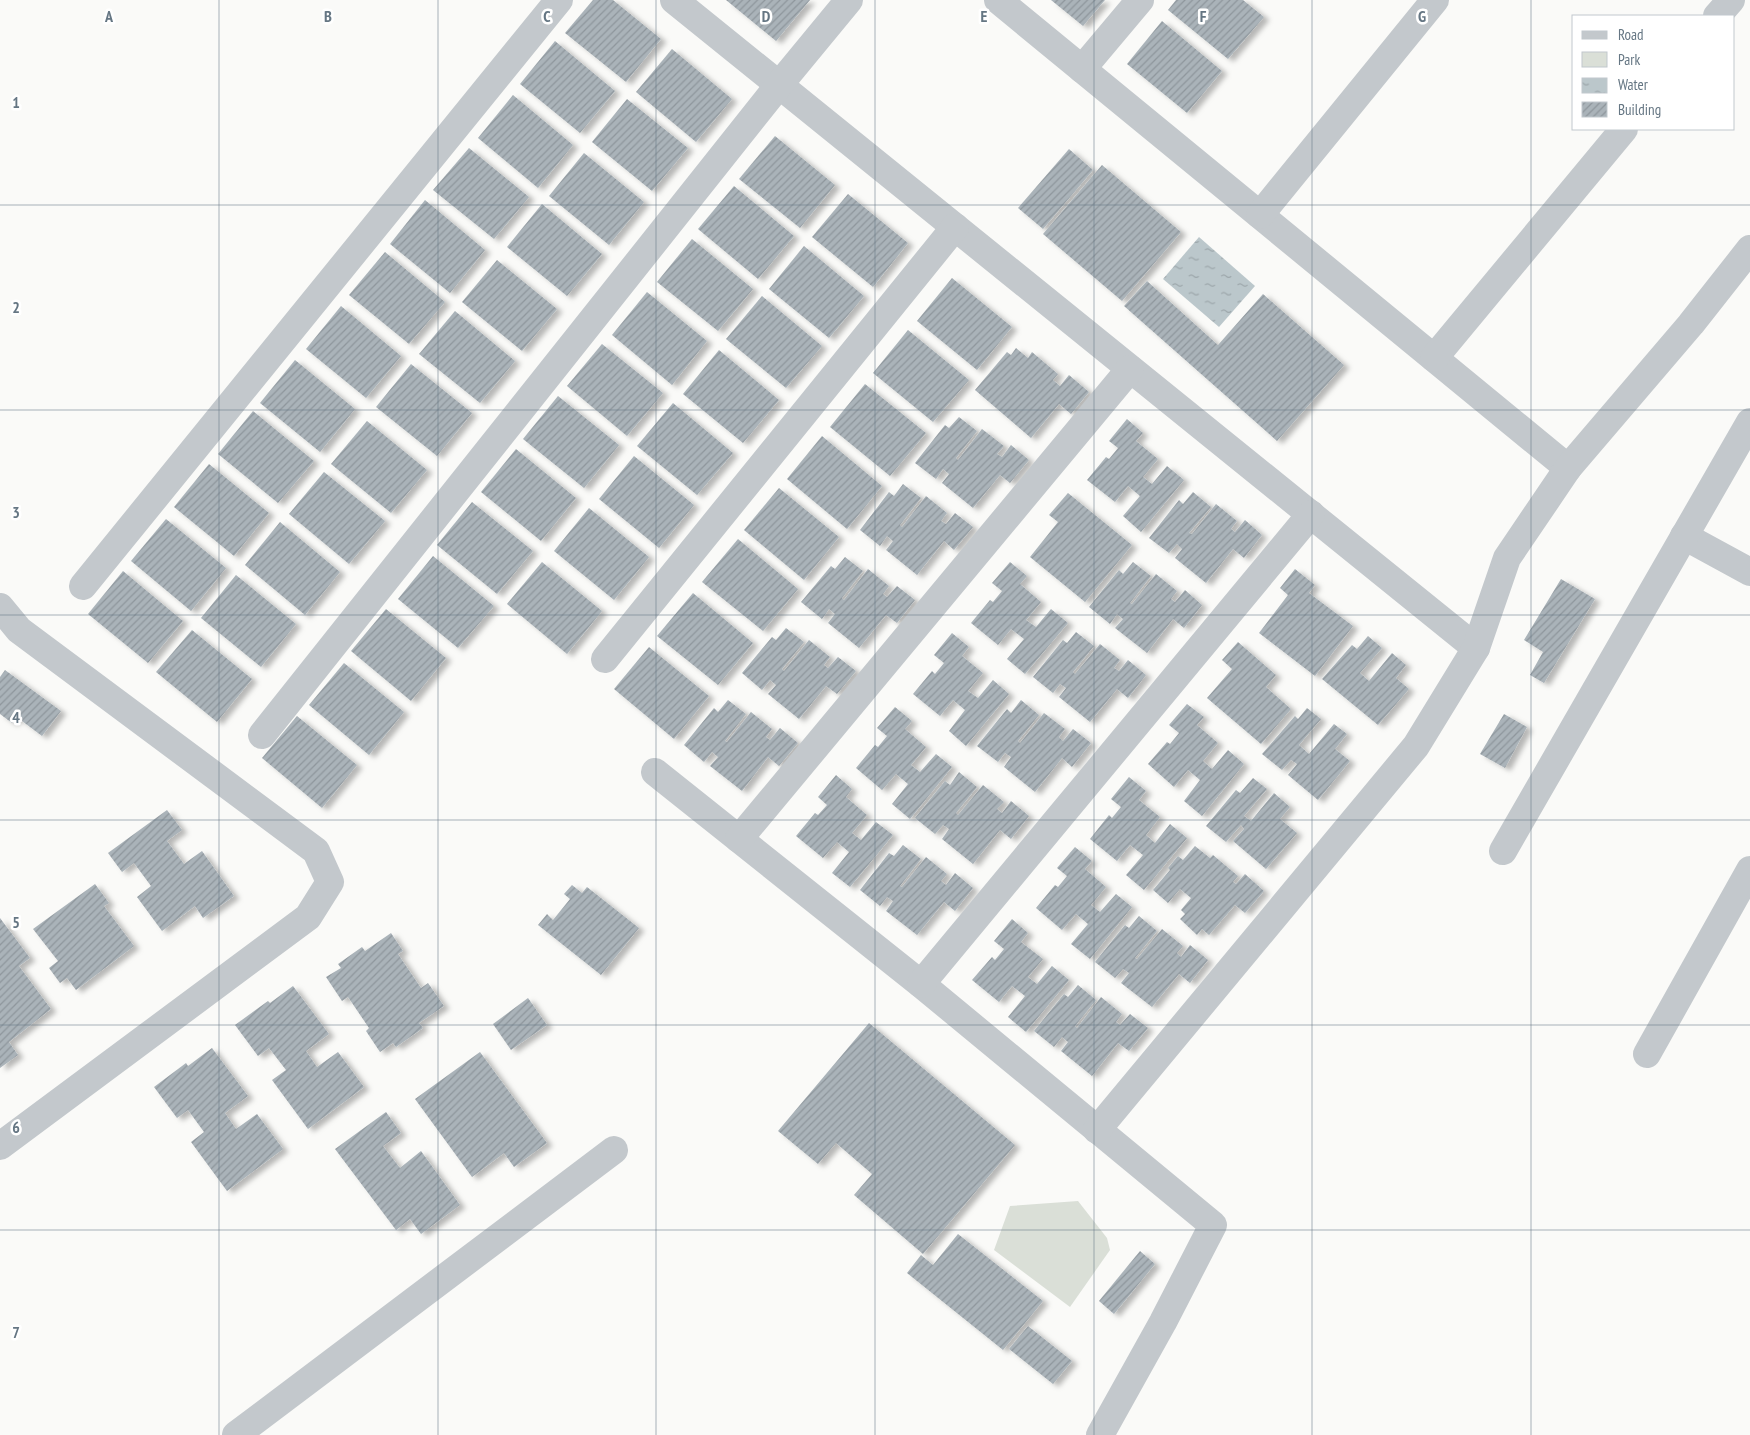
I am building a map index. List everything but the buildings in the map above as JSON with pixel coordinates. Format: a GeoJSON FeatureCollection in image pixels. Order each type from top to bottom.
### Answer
{"type":"FeatureCollection","features":[{"type":"Feature","properties":{"kind":"street"},"geometry":{"type":"LineString","coordinates":[[83,586],[559,0]]}},
{"type":"Feature","properties":{"kind":"street"},"geometry":{"type":"LineString","coordinates":[[674,0],[1476,648]]}},
{"type":"Feature","properties":{"kind":"street"},"geometry":{"type":"LineString","coordinates":[[262,735],[779,85],[849,0]]}},
{"type":"Feature","properties":{"kind":"street"},"geometry":{"type":"LineString","coordinates":[[998,0],[1568,468]]}},
{"type":"Feature","properties":{"kind":"street"},"geometry":{"type":"LineString","coordinates":[[1082,69],[1140,0]]}},
{"type":"Feature","properties":{"kind":"street"},"geometry":{"type":"LineString","coordinates":[[1260,215],[1436,0]]}},
{"type":"Feature","properties":{"kind":"street"},"geometry":{"type":"LineString","coordinates":[[1718,15],[1731,0]]}},
{"type":"Feature","properties":{"kind":"street"},"geometry":{"type":"LineString","coordinates":[[1434,358],[1623,130]]}},
{"type":"Feature","properties":{"kind":"street"},"geometry":{"type":"LineString","coordinates":[[606,659],[955,227]]}},
{"type":"Feature","properties":{"kind":"street"},"geometry":{"type":"LineString","coordinates":[[1097,1130],[1416,746],[1476,648],[1507,558],[1568,468],[1691,324],[1750,249]]}},
{"type":"Feature","properties":{"kind":"street"},"geometry":{"type":"LineString","coordinates":[[740,839],[1130,369]]}},
{"type":"Feature","properties":{"kind":"street"},"geometry":{"type":"LineString","coordinates":[[1503,851],[1750,422]]}},
{"type":"Feature","properties":{"kind":"street"},"geometry":{"type":"LineString","coordinates":[[921,984],[1311,514]]}},
{"type":"Feature","properties":{"kind":"street"},"geometry":{"type":"LineString","coordinates":[[1684,536],[1750,572]]}},
{"type":"Feature","properties":{"kind":"street"},"geometry":{"type":"LineString","coordinates":[[0,607],[19,630],[316,851],[330,882],[308,917],[0,1146]]}},
{"type":"Feature","properties":{"kind":"street"},"geometry":{"type":"LineString","coordinates":[[655,772],[921,984],[1213,1225],[1163,1322],[1100,1435]]}},
{"type":"Feature","properties":{"kind":"street"},"geometry":{"type":"LineString","coordinates":[[1647,1054],[1750,870]]}},
{"type":"Feature","properties":{"kind":"street"},"geometry":{"type":"LineString","coordinates":[[236,1435],[614,1150]]}},
{"type":"Feature","properties":{"kind":"green space"},"geometry":{"type":"Polygon","coordinates":[[[1078,1201],[1107,1238],[1110,1250],[1070,1307],[994,1250],[1010,1206],[1078,1201]]]}},
{"type":"Feature","properties":{"kind":"water"},"geometry":{"type":"Polygon","coordinates":[[[1199,237],[1255,286],[1219,327],[1163,279],[1199,237]]]}}]}
